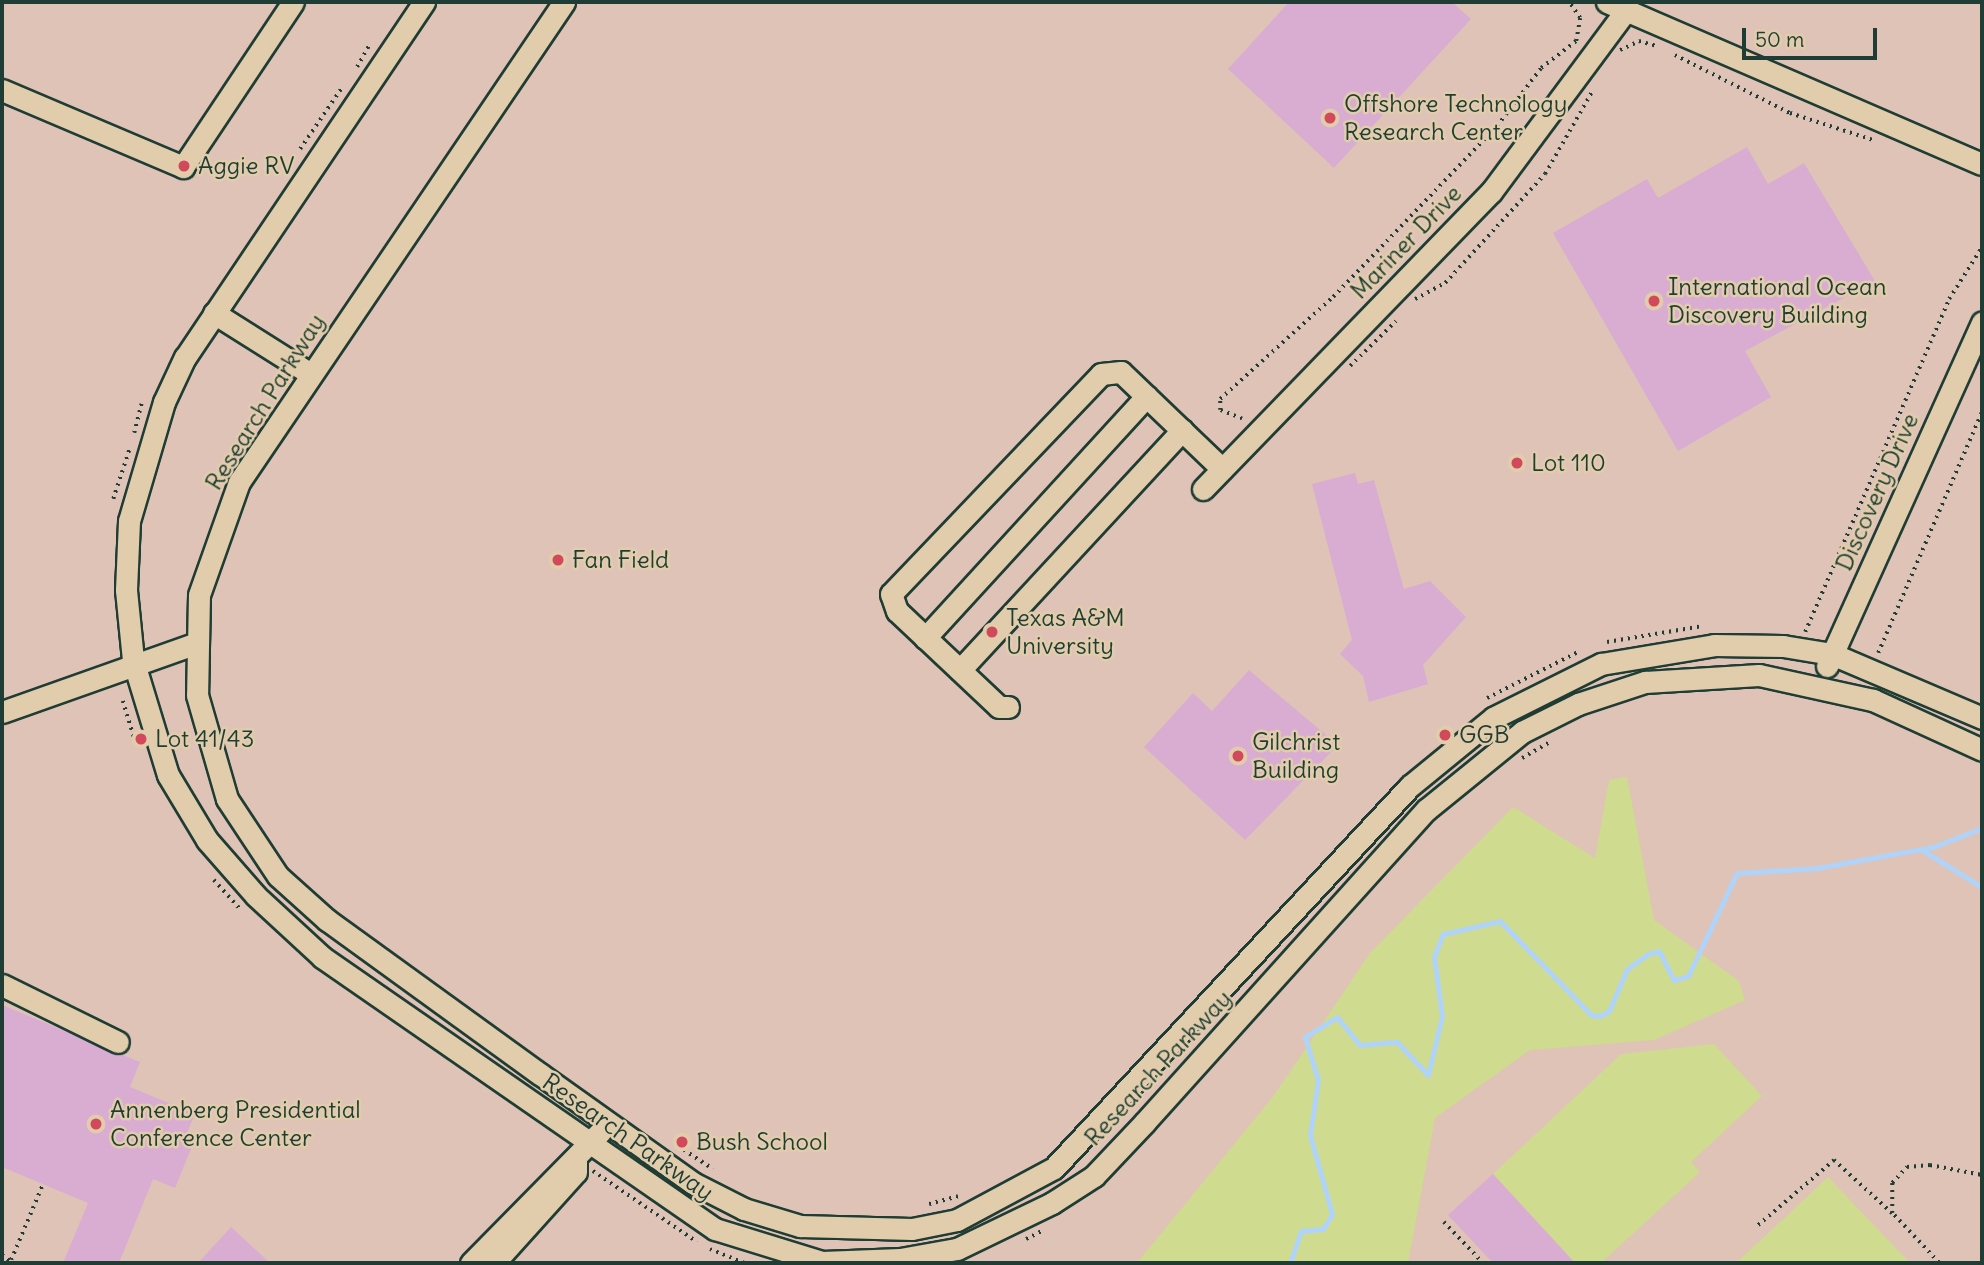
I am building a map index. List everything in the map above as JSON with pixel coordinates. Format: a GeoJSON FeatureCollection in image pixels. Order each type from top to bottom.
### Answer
{"type":"FeatureCollection","features":[{"type":"Feature","properties":{"kind":"street"},"geometry":{"type":"LineString","coordinates":[[2,90],[183,167],[293,2]]}},
{"type":"Feature","properties":{"kind":"street","name":"Research Parkway"},"geometry":{"type":"LineString","coordinates":[[424,2],[215,313],[164,402],[132,509],[126,590],[125,663],[168,775],[207,840],[256,896],[322,957],[715,1229],[768,1250],[822,1262],[957,1249],[1015,1226],[1094,1175],[1313,939],[1426,810],[1522,732],[1645,681],[1759,675],[1820,684],[1873,700],[1982,750]]}},
{"type":"Feature","properties":{"kind":"street","name":"Research Parkway"},"geometry":{"type":"LineString","coordinates":[[564,2],[239,482],[210,550],[194,644],[197,695],[215,769],[227,799],[278,876],[327,920],[693,1183],[744,1209],[800,1226],[900,1230],[957,1220],[1054,1168],[1292,917],[1410,786],[1508,709],[1601,664],[1714,645],[1832,654],[1982,718]]}},
{"type":"Feature","properties":{"kind":"street"},"geometry":{"type":"LineString","coordinates":[[1616,7],[1982,163]]}},
{"type":"Feature","properties":{"kind":"street","name":"Mariner Drive"},"geometry":{"type":"LineString","coordinates":[[1203,489],[1491,192],[1597,54],[1616,7]]}},
{"type":"Feature","properties":{"kind":"street"},"geometry":{"type":"LineString","coordinates":[[215,313],[311,374]]}},
{"type":"Feature","properties":{"kind":"street","name":"Discovery Drive"},"geometry":{"type":"LineString","coordinates":[[1820,684],[1982,322]]}},
{"type":"Feature","properties":{"kind":"street"},"geometry":{"type":"LineString","coordinates":[[1008,707],[999,707],[897,611],[891,594],[1087,385],[1101,374],[1121,372],[1223,469]]}},
{"type":"Feature","properties":{"kind":"street"},"geometry":{"type":"LineString","coordinates":[[925,638],[1147,397]]}},
{"type":"Feature","properties":{"kind":"street"},"geometry":{"type":"LineString","coordinates":[[960,670],[1182,430]]}},
{"type":"Feature","properties":{"kind":"street"},"geometry":{"type":"LineString","coordinates":[[2,712],[125,663],[194,644]]}},
{"type":"Feature","properties":{"kind":"street"},"geometry":{"type":"LineString","coordinates":[[1508,709],[1522,732]]}},
{"type":"Feature","properties":{"kind":"street"},"geometry":{"type":"LineString","coordinates":[[1292,917],[1313,939]]}},
{"type":"Feature","properties":{"kind":"street"},"geometry":{"type":"LineString","coordinates":[[2,985],[118,1042]]}},
{"type":"Feature","properties":{"kind":"street"},"geometry":{"type":"LineString","coordinates":[[471,1263],[565,1162],[576,1159],[609,1122]]}},
{"type":"Feature","properties":{"kind":"street"},"geometry":{"type":"LineString","coordinates":[[494,1263],[576,1172],[576,1159]]}},
{"type":"Feature","properties":{"kind":"path"},"geometry":{"type":"LineString","coordinates":[[1256,433],[1220,410],[1220,399],[1333,297],[1497,126],[1541,68],[1576,41],[1580,18],[1569,2]]}},
{"type":"Feature","properties":{"kind":"path"},"geometry":{"type":"LineString","coordinates":[[355,77],[358,60],[378,34]]}},
{"type":"Feature","properties":{"kind":"path"},"geometry":{"type":"LineString","coordinates":[[1576,41],[1611,61],[1639,41],[1658,46],[1790,113],[1880,142]]}},
{"type":"Feature","properties":{"kind":"path"},"geometry":{"type":"LineString","coordinates":[[294,157],[347,83]]}},
{"type":"Feature","properties":{"kind":"path"},"geometry":{"type":"LineString","coordinates":[[1805,634],[1949,299],[1982,247]]}},
{"type":"Feature","properties":{"kind":"path"},"geometry":{"type":"LineString","coordinates":[[111,508],[148,391]]}},
{"type":"Feature","properties":{"kind":"path"},"geometry":{"type":"LineString","coordinates":[[1888,657],[1877,653],[1982,412]]}},
{"type":"Feature","properties":{"kind":"path"},"geometry":{"type":"LineString","coordinates":[[1598,645],[1708,626]]}},
{"type":"Feature","properties":{"kind":"path"},"geometry":{"type":"LineString","coordinates":[[1793,632],[1816,636]]}},
{"type":"Feature","properties":{"kind":"path"},"geometry":{"type":"LineString","coordinates":[[1475,707],[1519,679],[1587,649]]}},
{"type":"Feature","properties":{"kind":"path"},"geometry":{"type":"LineString","coordinates":[[125,663],[141,757]]}},
{"type":"Feature","properties":{"kind":"path"},"geometry":{"type":"LineString","coordinates":[[1518,761],[1562,734]]}},
{"type":"Feature","properties":{"kind":"path"},"geometry":{"type":"LineString","coordinates":[[207,872],[246,914]]}},
{"type":"Feature","properties":{"kind":"path"},"geometry":{"type":"LineString","coordinates":[[665,1138],[716,1172]]}},
{"type":"Feature","properties":{"kind":"path"},"geometry":{"type":"LineString","coordinates":[[576,1159],[679,1232],[744,1263]]}},
{"type":"Feature","properties":{"kind":"path"},"geometry":{"type":"LineString","coordinates":[[1758,1225],[1834,1160],[1892,1213],[1939,1263]]}},
{"type":"Feature","properties":{"kind":"path"},"geometry":{"type":"LineString","coordinates":[[1892,1213],[1892,1183],[1907,1167],[1930,1165],[1982,1175]]}},
{"type":"Feature","properties":{"kind":"path"},"geometry":{"type":"LineString","coordinates":[[2,1255],[12,1262],[43,1184]]}},
{"type":"Feature","properties":{"kind":"path"},"geometry":{"type":"LineString","coordinates":[[919,1207],[970,1192]]}},
{"type":"Feature","properties":{"kind":"path"},"geometry":{"type":"LineString","coordinates":[[1444,1222],[1481,1263]]}},
{"type":"Feature","properties":{"kind":"path"},"geometry":{"type":"LineString","coordinates":[[1012,1245],[1048,1227]]}},
{"type":"Feature","properties":{"kind":"shaded area","name":"Texas A&M University"},"geometry":{"type":"Polygon","coordinates":[[[2,2],[1982,2],[1982,1263],[2,1263],[2,2]]]}},
{"type":"Feature","properties":{"kind":"green space"},"geometry":{"type":"Polygon","coordinates":[[[1627,777],[1654,920],[1739,981],[1745,1000],[1654,1040],[1530,1050],[1435,1118],[1408,1263],[1137,1263],[1275,1094],[1370,953],[1513,807],[1595,858],[1609,780],[1627,777]]]}},
{"type":"Feature","properties":{"kind":"green space"},"geometry":{"type":"Polygon","coordinates":[[[1714,1044],[1762,1096],[1691,1162],[1700,1172],[1601,1263],[1575,1263],[1493,1174],[1621,1054],[1714,1044]]]}},
{"type":"Feature","properties":{"kind":"green space"},"geometry":{"type":"Polygon","coordinates":[[[1828,1177],[1910,1263],[1736,1263],[1764,1237],[1828,1177]]]}},
{"type":"Feature","properties":{"kind":"building","name":"Offshore Technology Research Center"},"geometry":{"type":"Polygon","coordinates":[[[1289,2],[1452,2],[1471,19],[1334,168],[1228,69],[1289,2]]]}},
{"type":"Feature","properties":{"kind":"building","name":"International Ocean Discovery Building"},"geometry":{"type":"Polygon","coordinates":[[[1747,147],[1768,184],[1804,163],[1875,281],[1745,351],[1771,397],[1678,451],[1553,233],[1647,179],[1658,198],[1747,147]]]}},
{"type":"Feature","properties":{"kind":"building"},"geometry":{"type":"Polygon","coordinates":[[[1355,473],[1358,484],[1374,480],[1404,589],[1430,581],[1466,617],[1423,665],[1428,684],[1369,702],[1363,676],[1340,654],[1352,640],[1312,484],[1355,473]]]}},
{"type":"Feature","properties":{"kind":"building","name":"Gilchrist Building"},"geometry":{"type":"Polygon","coordinates":[[[1249,670],[1338,745],[1245,840],[1144,747],[1193,693],[1212,711],[1249,670]]]}},
{"type":"Feature","properties":{"kind":"building","name":"Annenberg Presidential Conference Center"},"geometry":{"type":"Polygon","coordinates":[[[2,1005],[140,1062],[130,1087],[195,1114],[186,1135],[195,1139],[175,1188],[153,1179],[119,1263],[63,1263],[88,1203],[2,1167],[2,1005]]]}},
{"type":"Feature","properties":{"kind":"building"},"geometry":{"type":"Polygon","coordinates":[[[1493,1174],[1575,1263],[1493,1263],[1448,1215],[1493,1174]]]}},
{"type":"Feature","properties":{"kind":"building"},"geometry":{"type":"Polygon","coordinates":[[[231,1227],[270,1263],[198,1263],[231,1227]]]}},
{"type":"Feature","properties":{"kind":"waterway"},"geometry":{"type":"LineString","coordinates":[[1290,1263],[1301,1231],[1323,1229],[1332,1214],[1310,1135],[1318,1080],[1305,1037],[1337,1017],[1360,1045],[1397,1042],[1428,1075],[1442,1016],[1434,957],[1443,934],[1500,921],[1591,1015],[1600,1016],[1609,1011],[1627,969],[1648,954],[1659,951],[1674,980],[1688,976],[1737,873],[1817,868],[1933,847],[1982,828]]}},
{"type":"Feature","properties":{"kind":"waterway"},"geometry":{"type":"LineString","coordinates":[[1922,850],[1982,887]]}},
{"type":"Feature","properties":{"kind":"place","name":"Offshore Technology Research Center"},"geometry":{"type":"Point","coordinates":[1330,118]}},
{"type":"Feature","properties":{"kind":"place","name":"Aggie RV"},"geometry":{"type":"Point","coordinates":[184,166]}},
{"type":"Feature","properties":{"kind":"place","name":"International Ocean Discovery Building"},"geometry":{"type":"Point","coordinates":[1654,301]}},
{"type":"Feature","properties":{"kind":"place","name":"Lot 110"},"geometry":{"type":"Point","coordinates":[1517,463]}},
{"type":"Feature","properties":{"kind":"place","name":"Fan Field"},"geometry":{"type":"Point","coordinates":[558,560]}},
{"type":"Feature","properties":{"kind":"place","name":"Texas A&M University"},"geometry":{"type":"Point","coordinates":[992,632]}},
{"type":"Feature","properties":{"kind":"place","name":"GGB"},"geometry":{"type":"Point","coordinates":[1445,735]}},
{"type":"Feature","properties":{"kind":"place","name":"Lot 41/43"},"geometry":{"type":"Point","coordinates":[141,739]}},
{"type":"Feature","properties":{"kind":"place","name":"Gilchrist Building"},"geometry":{"type":"Point","coordinates":[1238,756]}},
{"type":"Feature","properties":{"kind":"place","name":"Annenberg Presidential Conference Center"},"geometry":{"type":"Point","coordinates":[96,1124]}},
{"type":"Feature","properties":{"kind":"place","name":"Bush School"},"geometry":{"type":"Point","coordinates":[682,1142]}}]}
